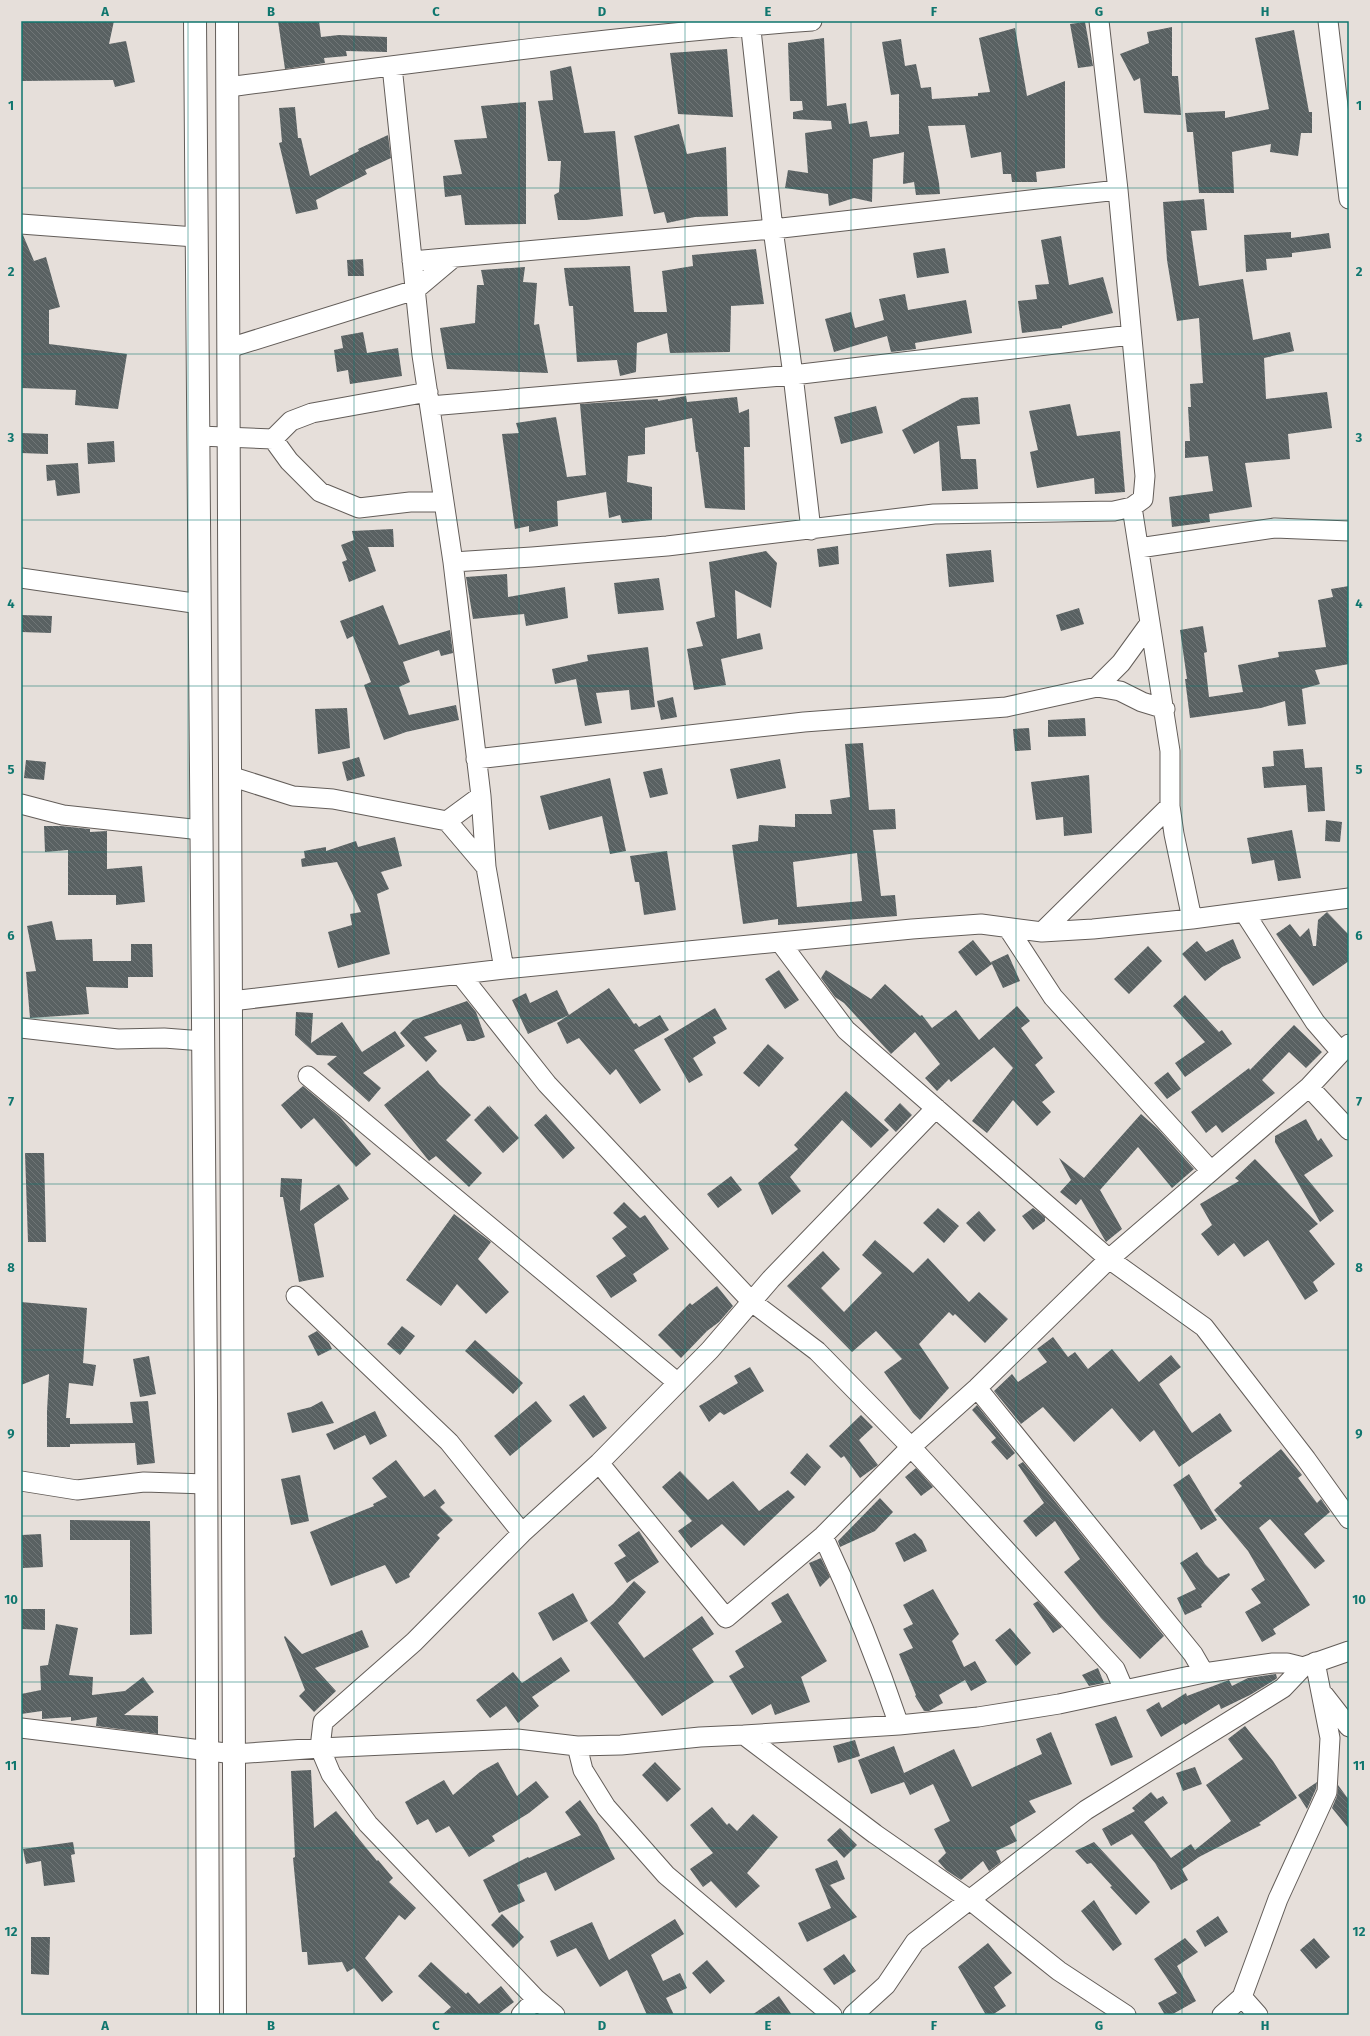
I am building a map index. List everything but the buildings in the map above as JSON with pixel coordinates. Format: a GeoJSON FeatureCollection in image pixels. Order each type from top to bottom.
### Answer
{"type":"FeatureCollection","features":[{"type":"Feature","properties":{"kind":"main road"},"geometry":{"type":"LineString","coordinates":[[195,21],[195,237],[199,436],[206,1484],[208,2015]]}},
{"type":"Feature","properties":{"kind":"main road"},"geometry":{"type":"LineString","coordinates":[[227,21],[230,437],[235,2015]]}},
{"type":"Feature","properties":{"kind":"street"},"geometry":{"type":"LineString","coordinates":[[228,88],[392,66],[751,23],[812,21]]}},
{"type":"Feature","properties":{"kind":"street"},"geometry":{"type":"LineString","coordinates":[[453,562],[667,546],[811,530],[934,514],[1076,513],[1114,511],[1132,507],[1143,498],[1145,476],[1118,190],[1099,21]]}},
{"type":"Feature","properties":{"kind":"street"},"geometry":{"type":"LineString","coordinates":[[1328,21],[1349,199]]}},
{"type":"Feature","properties":{"kind":"street"},"geometry":{"type":"LineString","coordinates":[[751,23],[773,229],[793,375],[811,530]]}},
{"type":"Feature","properties":{"kind":"street"},"geometry":{"type":"LineString","coordinates":[[392,66],[415,290],[429,399],[453,562],[481,796],[486,867],[504,969]]}},
{"type":"Feature","properties":{"kind":"street"},"geometry":{"type":"LineString","coordinates":[[412,261],[773,229],[1118,190]]}},
{"type":"Feature","properties":{"kind":"street"},"geometry":{"type":"LineString","coordinates":[[21,224],[195,237]]}},
{"type":"Feature","properties":{"kind":"street"},"geometry":{"type":"LineString","coordinates":[[229,348],[415,290],[453,258]]}},
{"type":"Feature","properties":{"kind":"street"},"geometry":{"type":"LineString","coordinates":[[199,436],[273,439],[291,421],[312,413],[429,399],[793,375],[1131,335]]}},
{"type":"Feature","properties":{"kind":"street"},"geometry":{"type":"LineString","coordinates":[[273,439],[289,461],[320,492],[359,508],[410,502],[444,502]]}},
{"type":"Feature","properties":{"kind":"street"},"geometry":{"type":"LineString","coordinates":[[1132,507],[1165,709],[1170,751],[1170,806],[1174,834],[1192,919]]}},
{"type":"Feature","properties":{"kind":"street"},"geometry":{"type":"LineString","coordinates":[[1139,548],[1275,528],[1349,531]]}},
{"type":"Feature","properties":{"kind":"street"},"geometry":{"type":"LineString","coordinates":[[21,578],[200,604]]}},
{"type":"Feature","properties":{"kind":"street"},"geometry":{"type":"LineString","coordinates":[[1096,687],[1121,663],[1150,622]]}},
{"type":"Feature","properties":{"kind":"street"},"geometry":{"type":"LineString","coordinates":[[476,759],[804,722],[1006,707],[1096,687],[1120,691],[1142,702],[1165,709]]}},
{"type":"Feature","properties":{"kind":"street"},"geometry":{"type":"LineString","coordinates":[[230,776],[293,796],[333,799],[448,821],[486,867]]}},
{"type":"Feature","properties":{"kind":"street"},"geometry":{"type":"LineString","coordinates":[[448,821],[481,796]]}},
{"type":"Feature","properties":{"kind":"street"},"geometry":{"type":"LineString","coordinates":[[21,804],[63,815],[201,830]]}},
{"type":"Feature","properties":{"kind":"street"},"geometry":{"type":"LineString","coordinates":[[1042,932],[1170,806]]}},
{"type":"Feature","properties":{"kind":"street"},"geometry":{"type":"LineString","coordinates":[[231,1001],[504,969],[780,942],[981,924],[1042,932],[1192,919],[1349,898]]}},
{"type":"Feature","properties":{"kind":"street"},"geometry":{"type":"LineString","coordinates":[[599,1463],[726,1618],[823,1536],[911,1447],[977,1388],[1109,1259],[1309,1087],[1345,1048],[1315,1022],[1244,912]]}},
{"type":"Feature","properties":{"kind":"street"},"geometry":{"type":"LineString","coordinates":[[1008,928],[1053,998],[1211,1170]]}},
{"type":"Feature","properties":{"kind":"street"},"geometry":{"type":"LineString","coordinates":[[780,942],[846,1030],[1109,1259],[1204,1326],[1306,1459],[1349,1519]]}},
{"type":"Feature","properties":{"kind":"street"},"geometry":{"type":"LineString","coordinates":[[460,974],[547,1084],[752,1302],[816,1351],[911,1447],[1116,1669],[1124,1690]]}},
{"type":"Feature","properties":{"kind":"street"},"geometry":{"type":"LineString","coordinates":[[21,1028],[118,1039],[164,1038],[202,1041]]}},
{"type":"Feature","properties":{"kind":"street"},"geometry":{"type":"LineString","coordinates":[[308,1076],[678,1383]]}},
{"type":"Feature","properties":{"kind":"street"},"geometry":{"type":"LineString","coordinates":[[1309,1087],[1349,1130]]}},
{"type":"Feature","properties":{"kind":"street"},"geometry":{"type":"LineString","coordinates":[[555,2015],[536,2000],[368,1824],[331,1774],[320,1748],[323,1722],[414,1642],[522,1533],[599,1463],[710,1350],[771,1279],[936,1108]]}},
{"type":"Feature","properties":{"kind":"street"},"geometry":{"type":"LineString","coordinates":[[296,1296],[449,1442],[522,1533]]}},
{"type":"Feature","properties":{"kind":"street"},"geometry":{"type":"LineString","coordinates":[[977,1388],[1193,1654],[1204,1673]]}},
{"type":"Feature","properties":{"kind":"street"},"geometry":{"type":"LineString","coordinates":[[21,1481],[77,1490],[144,1482],[206,1484]]}},
{"type":"Feature","properties":{"kind":"street"},"geometry":{"type":"LineString","coordinates":[[823,1536],[863,1624],[879,1665],[899,1725]]}},
{"type":"Feature","properties":{"kind":"street"},"geometry":{"type":"LineString","coordinates":[[853,2015],[886,1985],[915,1942],[1086,1810],[1283,1688],[1309,1665],[1349,1651]]}},
{"type":"Feature","properties":{"kind":"street"},"geometry":{"type":"LineString","coordinates":[[21,1728],[206,1752],[234,1754],[320,1748],[517,1739],[577,1746],[621,1745],[700,1737],[899,1725],[978,1717],[1059,1704],[1204,1673],[1273,1663],[1309,1665]]}},
{"type":"Feature","properties":{"kind":"street"},"geometry":{"type":"LineString","coordinates":[[1309,1665],[1323,1694],[1349,1727]]}},
{"type":"Feature","properties":{"kind":"street"},"geometry":{"type":"LineString","coordinates":[[1222,2015],[1242,1997],[1278,1899],[1328,1792],[1330,1738],[1323,1694]]}},
{"type":"Feature","properties":{"kind":"street"},"geometry":{"type":"LineString","coordinates":[[744,1735],[875,1834],[970,1900],[1059,1971],[1126,2015]]}},
{"type":"Feature","properties":{"kind":"street"},"geometry":{"type":"LineString","coordinates":[[577,1746],[583,1770],[606,1807],[666,1875],[832,2015]]}},
{"type":"Feature","properties":{"kind":"street"},"geometry":{"type":"LineString","coordinates":[[1242,1997],[1258,2015]]}},
{"type":"Feature","properties":{"kind":"street"},"geometry":{"type":"LineString","coordinates":[[521,2015],[536,2000]]}}]}
